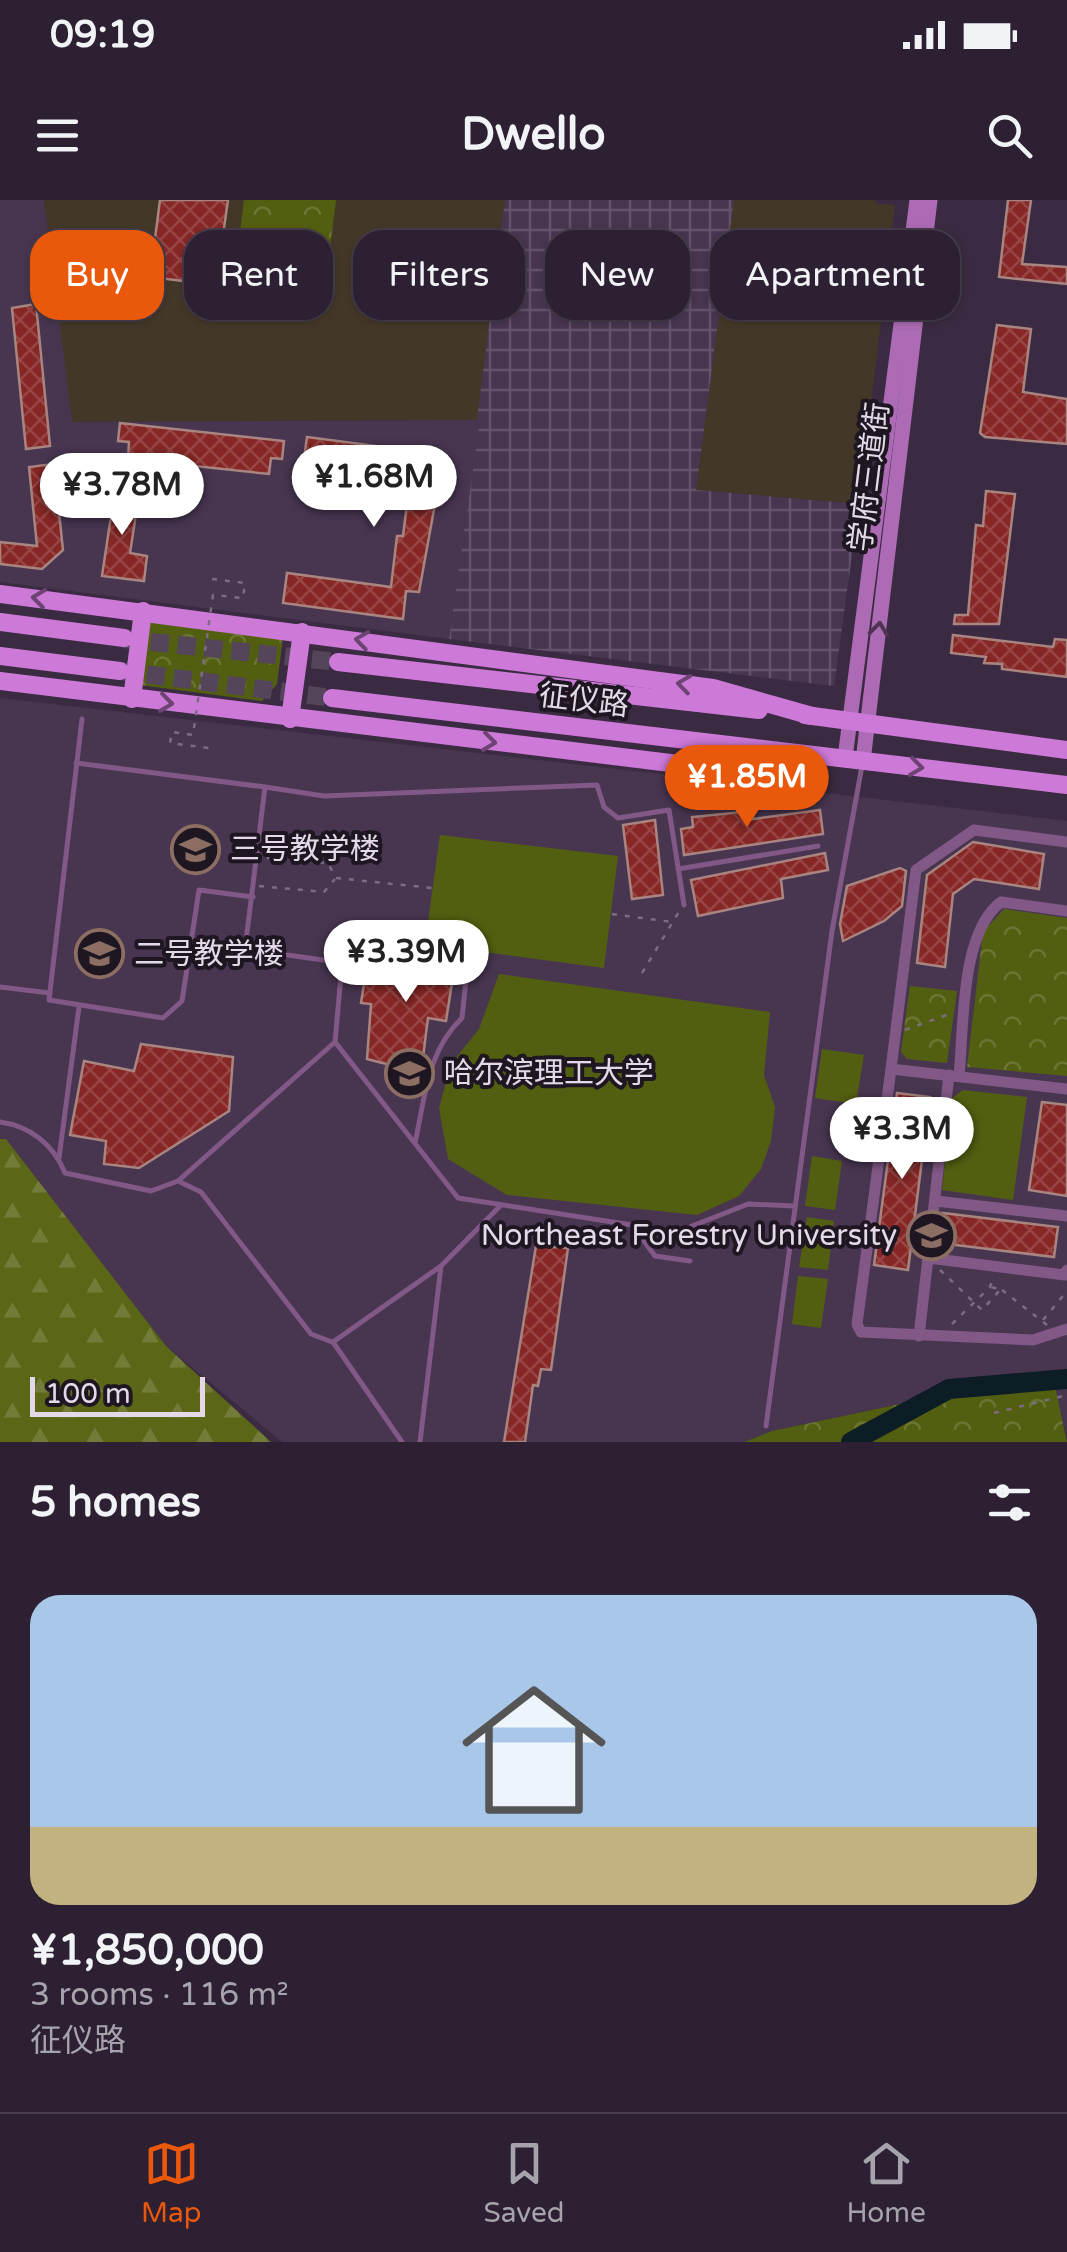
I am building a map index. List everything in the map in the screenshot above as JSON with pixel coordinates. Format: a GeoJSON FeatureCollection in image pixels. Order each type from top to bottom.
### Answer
{"type":"FeatureCollection","features":[{"type":"Feature","properties":{"kind":"main road","name":"学府三道街"},"geometry":{"type":"LineString","coordinates":[[859,724],[917,200]]}},
{"type":"Feature","properties":{"kind":"main road","name":"学府三道街"},"geometry":{"type":"LineString","coordinates":[[854,759],[930,200]]}},
{"type":"Feature","properties":{"kind":"main road"},"geometry":{"type":"LineString","coordinates":[[0,594],[713,688],[812,716]]}},
{"type":"Feature","properties":{"kind":"main road"},"geometry":{"type":"LineString","coordinates":[[132,698],[144,611]]}},
{"type":"Feature","properties":{"kind":"main road"},"geometry":{"type":"LineString","coordinates":[[0,622],[124,638]]}},
{"type":"Feature","properties":{"kind":"main road"},"geometry":{"type":"LineString","coordinates":[[290,719],[302,632]]}},
{"type":"Feature","properties":{"kind":"main road"},"geometry":{"type":"LineString","coordinates":[[0,656],[120,671]]}},
{"type":"Feature","properties":{"kind":"main road"},"geometry":{"type":"LineString","coordinates":[[338,662],[812,716],[1067,750]]}},
{"type":"Feature","properties":{"kind":"main road"},"geometry":{"type":"LineString","coordinates":[[0,681],[703,767],[807,755]]}},
{"type":"Feature","properties":{"kind":"main road","name":"征仪路"},"geometry":{"type":"LineString","coordinates":[[332,698],[1067,786]]}},
{"type":"Feature","properties":{"kind":"street"},"geometry":{"type":"LineString","coordinates":[[1062,1331],[1033,1340],[861,1332],[857,1324],[916,870],[974,830],[1067,842]]}},
{"type":"Feature","properties":{"kind":"street"},"geometry":{"type":"LineString","coordinates":[[918,1336],[974,940],[984,915],[1001,902],[1067,910]]}},
{"type":"Feature","properties":{"kind":"street"},"geometry":{"type":"LineString","coordinates":[[891,1069],[1067,1089]]}},
{"type":"Feature","properties":{"kind":"street"},"geometry":{"type":"LineString","coordinates":[[936,1201],[1067,1216]]}},
{"type":"Feature","properties":{"kind":"street"},"geometry":{"type":"LineString","coordinates":[[928,1258],[1065,1275],[1067,1270]]}},
{"type":"Feature","properties":{"kind":"lane"},"geometry":{"type":"LineString","coordinates":[[82,719],[49,1000],[163,1018],[182,1001],[198,890],[253,897]]}},
{"type":"Feature","properties":{"kind":"lane"},"geometry":{"type":"LineString","coordinates":[[766,1426],[854,759]]}},
{"type":"Feature","properties":{"kind":"lane"},"geometry":{"type":"LineString","coordinates":[[76,763],[324,796],[597,784],[604,807],[618,818],[668,810],[684,905]]}},
{"type":"Feature","properties":{"kind":"lane"},"geometry":{"type":"LineString","coordinates":[[266,787],[246,949],[330,962],[341,975],[335,1042],[458,1198],[677,1232],[748,1204],[795,1206]]}},
{"type":"Feature","properties":{"kind":"lane"},"geometry":{"type":"LineString","coordinates":[[678,870],[818,846]]}},
{"type":"Feature","properties":{"kind":"lane"},"geometry":{"type":"LineString","coordinates":[[415,1144],[433,1058],[446,1033],[462,1018],[468,960]]}},
{"type":"Feature","properties":{"kind":"lane"},"geometry":{"type":"LineString","coordinates":[[0,987],[50,994]]}},
{"type":"Feature","properties":{"kind":"lane"},"geometry":{"type":"LineString","coordinates":[[59,1158],[79,1006]]}},
{"type":"Feature","properties":{"kind":"lane"},"geometry":{"type":"LineString","coordinates":[[0,1122],[26,1126],[59,1158],[65,1173],[151,1191],[178,1181],[335,1042]]}},
{"type":"Feature","properties":{"kind":"lane"},"geometry":{"type":"LineString","coordinates":[[178,1181],[200,1192],[311,1334],[333,1342],[402,1442]]}},
{"type":"Feature","properties":{"kind":"lane"},"geometry":{"type":"LineString","coordinates":[[333,1342],[440,1266],[502,1205]]}},
{"type":"Feature","properties":{"kind":"lane"},"geometry":{"type":"LineString","coordinates":[[646,1227],[644,1242],[655,1256],[690,1261]]}},
{"type":"Feature","properties":{"kind":"lane"},"geometry":{"type":"LineString","coordinates":[[420,1442],[440,1266]]}},
{"type":"Feature","properties":{"kind":"path"},"geometry":{"type":"LineString","coordinates":[[212,579],[245,584],[244,598],[213,595],[193,735],[172,732],[170,743],[216,749]]}},
{"type":"Feature","properties":{"kind":"path"},"geometry":{"type":"LineString","coordinates":[[258,857],[328,863],[336,878]]}},
{"type":"Feature","properties":{"kind":"path"},"geometry":{"type":"LineString","coordinates":[[254,886],[324,892],[336,878]]}},
{"type":"Feature","properties":{"kind":"path"},"geometry":{"type":"LineString","coordinates":[[336,878],[432,888]]}},
{"type":"Feature","properties":{"kind":"path"},"geometry":{"type":"LineString","coordinates":[[642,973],[684,905]]}},
{"type":"Feature","properties":{"kind":"path"},"geometry":{"type":"LineString","coordinates":[[612,914],[673,922]]}},
{"type":"Feature","properties":{"kind":"path"},"geometry":{"type":"LineString","coordinates":[[895,1028],[916,1029],[966,1004]]}},
{"type":"Feature","properties":{"kind":"path"},"geometry":{"type":"LineString","coordinates":[[928,1258],[982,1310],[1000,1289]]}},
{"type":"Feature","properties":{"kind":"path"},"geometry":{"type":"LineString","coordinates":[[942,1336],[990,1287],[996,1266]]}},
{"type":"Feature","properties":{"kind":"path"},"geometry":{"type":"LineString","coordinates":[[990,1287],[1000,1289],[1042,1322],[1062,1331]]}},
{"type":"Feature","properties":{"kind":"path"},"geometry":{"type":"LineString","coordinates":[[1042,1322],[1067,1291]]}},
{"type":"Feature","properties":{"kind":"path"},"geometry":{"type":"LineString","coordinates":[[994,1413],[1067,1394]]}},
{"type":"Feature","properties":{"kind":"shaded area"},"geometry":{"type":"Polygon","coordinates":[[[0,200],[44,200],[48,230],[30,230],[30,320],[59,320],[72,422],[480,420],[449,639],[0,582],[0,200]]]}},
{"type":"Feature","properties":{"kind":"shaded area"},"geometry":{"type":"Polygon","coordinates":[[[44,200],[505,200],[502,230],[353,230],[353,320],[491,320],[480,420],[71,422],[59,320],[164,320],[164,230],[48,230],[44,200]]]}},
{"type":"Feature","properties":{"kind":"shaded area"},"geometry":{"type":"Polygon","coordinates":[[[505,200],[734,200],[730,230],[710,230],[710,320],[718,320],[696,490],[859,504],[834,686],[449,639],[490,320],[525,320],[525,230],[501,230],[505,200]]]}},
{"type":"Feature","properties":{"kind":"shaded area"},"geometry":{"type":"Polygon","coordinates":[[[734,200],[876,200],[876,204],[895,205],[892,230],[730,230],[734,200]]]}},
{"type":"Feature","properties":{"kind":"shaded area"},"geometry":{"type":"Polygon","coordinates":[[[718,320],[881,320],[859,504],[696,490],[718,320]]]}},
{"type":"Feature","properties":{"kind":"shaded area","name":"哈尔滨理工大学"},"geometry":{"type":"Polygon","coordinates":[[[0,698],[1067,821],[1067,1437],[1051,1372],[772,1431],[744,1442],[282,1442],[166,1346],[6,1139],[0,1139],[0,698]]]}},
{"type":"Feature","properties":{"kind":"green space"},"geometry":{"type":"Polygon","coordinates":[[[244,200],[336,200],[332,230],[240,230],[244,200]]]}},
{"type":"Feature","properties":{"kind":"green space"},"geometry":{"type":"Polygon","coordinates":[[[150,619],[283,637],[277,684],[262,701],[140,685],[150,619]]]}},
{"type":"Feature","properties":{"kind":"green space"},"geometry":{"type":"Polygon","coordinates":[[[440,835],[618,856],[604,968],[425,944],[440,835]]]}},
{"type":"Feature","properties":{"kind":"green space"},"geometry":{"type":"Polygon","coordinates":[[[1004,909],[1067,918],[1067,1076],[967,1067],[983,932],[1004,909]]]}},
{"type":"Feature","properties":{"kind":"green space"},"geometry":{"type":"Polygon","coordinates":[[[499,974],[770,1012],[764,1075],[775,1107],[771,1141],[761,1169],[739,1196],[697,1215],[507,1195],[448,1159],[439,1108],[451,1064],[479,1029],[499,974]]]}},
{"type":"Feature","properties":{"kind":"green space"},"geometry":{"type":"Polygon","coordinates":[[[910,986],[957,991],[947,1063],[907,1059],[901,1052],[910,986]]]}},
{"type":"Feature","properties":{"kind":"green space"},"geometry":{"type":"Polygon","coordinates":[[[822,1049],[864,1055],[856,1104],[815,1098],[822,1049]]]}},
{"type":"Feature","properties":{"kind":"green space"},"geometry":{"type":"Polygon","coordinates":[[[963,1090],[1027,1097],[1013,1200],[942,1190],[952,1098],[963,1090]]]}},
{"type":"Feature","properties":{"kind":"green space"},"geometry":{"type":"Polygon","coordinates":[[[0,1139],[6,1139],[166,1346],[271,1442],[0,1442],[0,1139]]]}},
{"type":"Feature","properties":{"kind":"green space"},"geometry":{"type":"Polygon","coordinates":[[[812,1156],[842,1161],[835,1210],[805,1206],[812,1156]]]}},
{"type":"Feature","properties":{"kind":"green space"},"geometry":{"type":"Polygon","coordinates":[[[807,1217],[834,1221],[828,1270],[799,1267],[807,1217]]]}},
{"type":"Feature","properties":{"kind":"green space"},"geometry":{"type":"Polygon","coordinates":[[[798,1276],[828,1279],[821,1328],[792,1324],[798,1276]]]}},
{"type":"Feature","properties":{"kind":"green space"},"geometry":{"type":"Polygon","coordinates":[[[1052,1372],[1067,1442],[744,1442],[772,1431],[1052,1372]]]}},
{"type":"Feature","properties":{"kind":"building"},"geometry":{"type":"Polygon","coordinates":[[[160,200],[228,200],[224,230],[184,230],[184,281],[164,279],[164,230],[156,230],[160,200]]]}},
{"type":"Feature","properties":{"kind":"building"},"geometry":{"type":"Polygon","coordinates":[[[1008,200],[1031,200],[1022,264],[1067,267],[1067,284],[999,277],[1008,200]]]}},
{"type":"Feature","properties":{"kind":"building"},"geometry":{"type":"Polygon","coordinates":[[[30,305],[30,320],[38,320],[50,446],[26,449],[12,308],[30,305]]]}},
{"type":"Feature","properties":{"kind":"building"},"geometry":{"type":"Polygon","coordinates":[[[997,325],[1031,329],[1023,392],[1067,399],[1067,444],[985,437],[980,433],[997,325]]]}},
{"type":"Feature","properties":{"kind":"building"},"geometry":{"type":"Polygon","coordinates":[[[120,423],[284,441],[282,459],[271,458],[269,474],[128,459],[129,442],[118,441],[120,423]]]}},
{"type":"Feature","properties":{"kind":"building"},"geometry":{"type":"Polygon","coordinates":[[[307,437],[430,453],[428,469],[441,471],[419,592],[406,591],[403,619],[283,603],[287,573],[391,587],[397,536],[403,536],[410,480],[303,466],[307,437]]]}},
{"type":"Feature","properties":{"kind":"building"},"geometry":{"type":"Polygon","coordinates":[[[54,464],[63,550],[42,569],[0,564],[0,542],[37,546],[29,467],[54,464]]]}},
{"type":"Feature","properties":{"kind":"building"},"geometry":{"type":"Polygon","coordinates":[[[105,490],[139,495],[130,553],[147,556],[144,581],[102,576],[111,516],[101,515],[105,490]]]}},
{"type":"Feature","properties":{"kind":"building"},"geometry":{"type":"Polygon","coordinates":[[[986,491],[1015,494],[999,624],[954,624],[955,615],[968,615],[976,525],[983,526],[986,491]]]}},
{"type":"Feature","properties":{"kind":"building"},"geometry":{"type":"Polygon","coordinates":[[[953,635],[1053,647],[1055,639],[1067,640],[1067,677],[1002,669],[1002,664],[984,663],[986,657],[951,653],[953,635]]]}},
{"type":"Feature","properties":{"kind":"building"},"geometry":{"type":"Polygon","coordinates":[[[820,810],[823,834],[684,855],[681,829],[693,827],[692,817],[753,811],[753,819],[820,810]]]}},
{"type":"Feature","properties":{"kind":"building"},"geometry":{"type":"Polygon","coordinates":[[[655,820],[663,895],[632,899],[623,825],[655,820]]]}},
{"type":"Feature","properties":{"kind":"building"},"geometry":{"type":"Polygon","coordinates":[[[973,842],[1044,854],[1039,889],[974,879],[953,894],[945,967],[917,963],[927,875],[973,842]]]}},
{"type":"Feature","properties":{"kind":"building"},"geometry":{"type":"Polygon","coordinates":[[[825,853],[828,870],[781,879],[783,898],[698,916],[691,880],[825,853]]]}},
{"type":"Feature","properties":{"kind":"building"},"geometry":{"type":"Polygon","coordinates":[[[900,868],[906,871],[902,906],[884,921],[843,941],[840,924],[847,886],[900,868]]]}},
{"type":"Feature","properties":{"kind":"building"},"geometry":{"type":"Polygon","coordinates":[[[380,949],[456,957],[446,1021],[428,1018],[421,1073],[367,1059],[371,1004],[361,1003],[366,971],[376,973],[380,949]]]}},
{"type":"Feature","properties":{"kind":"building"},"geometry":{"type":"Polygon","coordinates":[[[141,1044],[233,1057],[229,1111],[139,1168],[104,1164],[106,1141],[70,1135],[84,1061],[134,1071],[141,1044]]]}},
{"type":"Feature","properties":{"kind":"building"},"geometry":{"type":"Polygon","coordinates":[[[897,1093],[930,1097],[908,1270],[874,1265],[897,1093]]]}},
{"type":"Feature","properties":{"kind":"building"},"geometry":{"type":"Polygon","coordinates":[[[1042,1102],[1067,1105],[1067,1196],[1029,1190],[1042,1102]]]}},
{"type":"Feature","properties":{"kind":"building"},"geometry":{"type":"Polygon","coordinates":[[[943,1213],[1058,1227],[1054,1257],[939,1243],[943,1213]]]}},
{"type":"Feature","properties":{"kind":"building"},"geometry":{"type":"Polygon","coordinates":[[[536,1246],[568,1248],[551,1370],[541,1369],[538,1386],[533,1385],[525,1442],[504,1442],[536,1246]]]}},
{"type":"Feature","properties":{"kind":"waterway"},"geometry":{"type":"LineString","coordinates":[[851,1442],[949,1389],[1067,1379]]}},
{"type":"Feature","properties":{"kind":"tunnel"},"geometry":{"type":"LineString","coordinates":[[124,639],[338,662]]}},
{"type":"Feature","properties":{"kind":"tunnel"},"geometry":{"type":"LineString","coordinates":[[120,671],[332,698]]}},
{"type":"Feature","properties":{"kind":"place","name":"三号教学楼"},"geometry":{"type":"Point","coordinates":[195,849]}},
{"type":"Feature","properties":{"kind":"place","name":"二号教学楼"},"geometry":{"type":"Point","coordinates":[99,954]}},
{"type":"Feature","properties":{"kind":"place","name":"哈尔滨理工大学"},"geometry":{"type":"Point","coordinates":[409,1073]}},
{"type":"Feature","properties":{"kind":"place","name":"Northeast Forestry University"},"geometry":{"type":"Point","coordinates":[932,1235]}}]}
